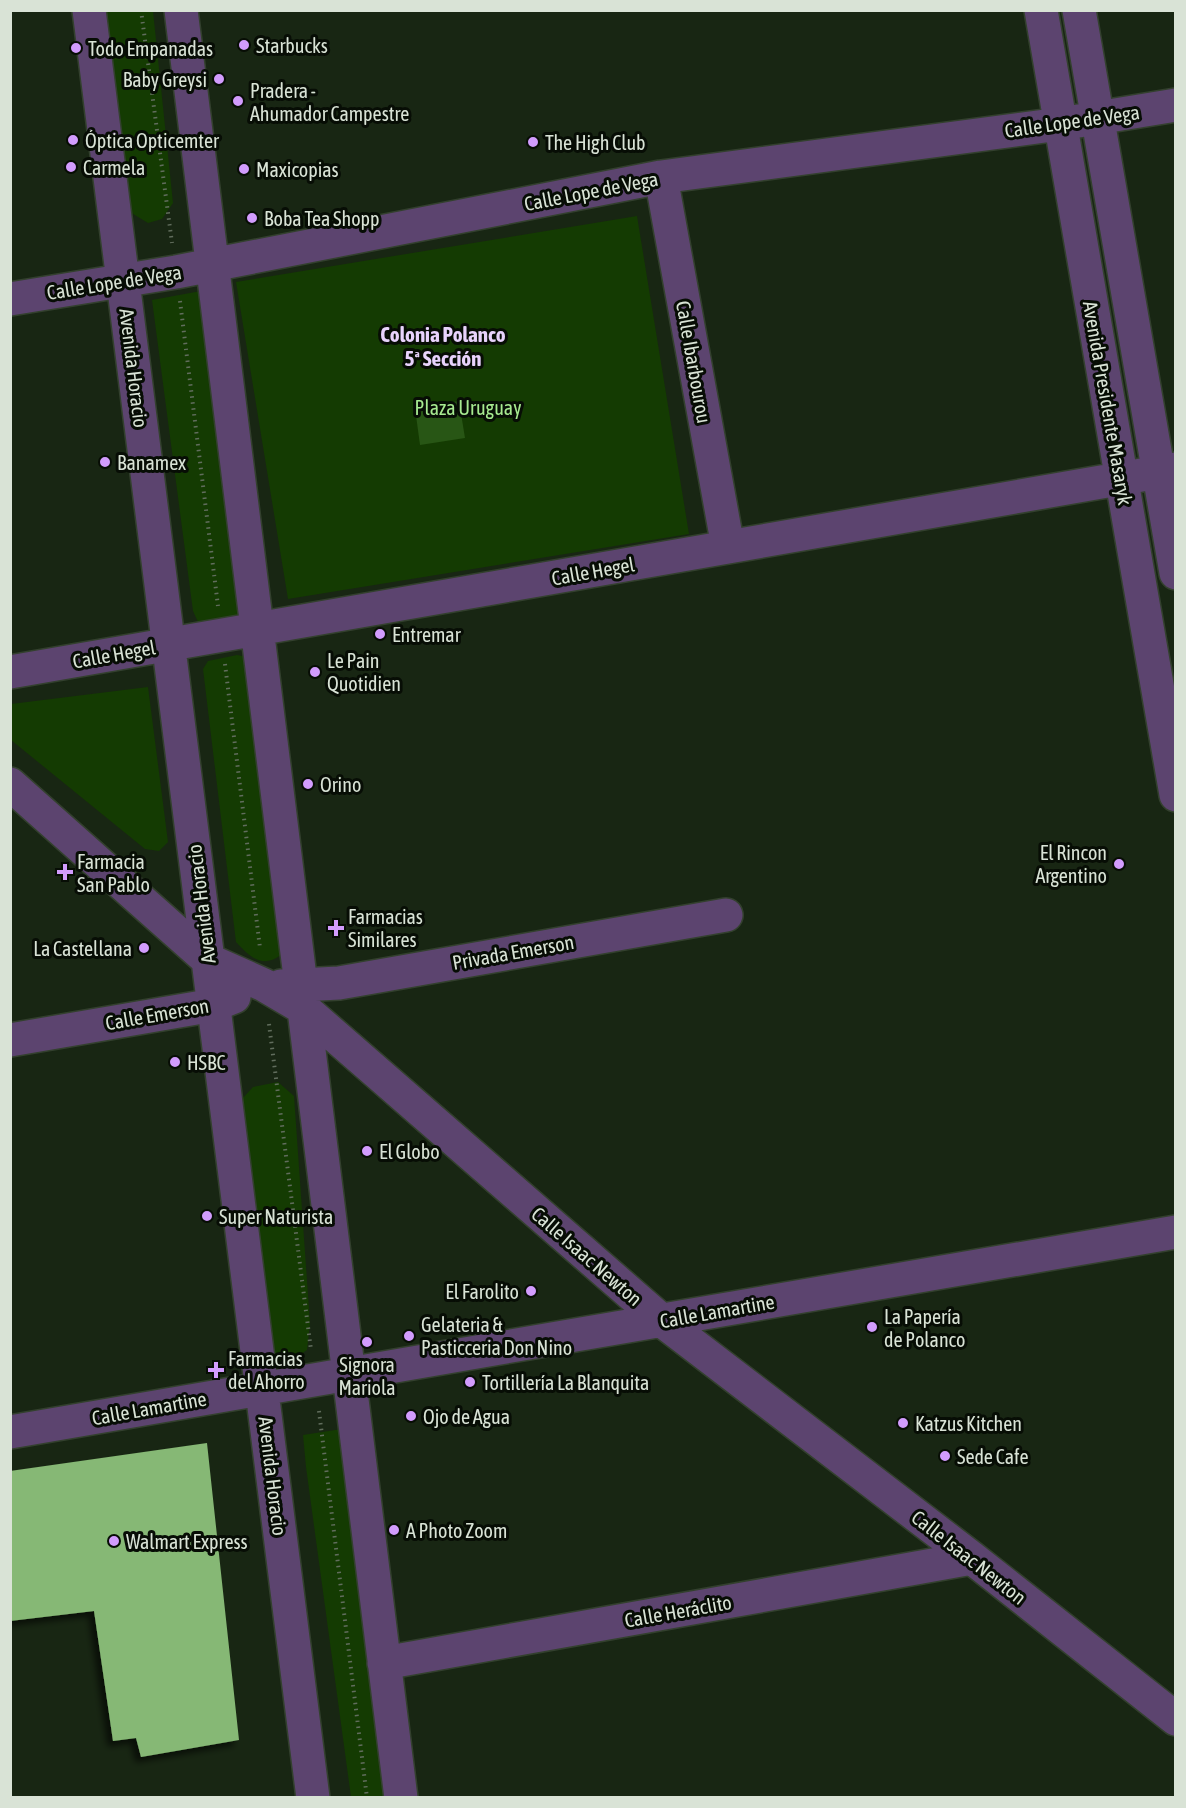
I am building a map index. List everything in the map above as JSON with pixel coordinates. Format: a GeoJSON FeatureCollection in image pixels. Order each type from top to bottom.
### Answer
{"type":"FeatureCollection","features":[{"type":"Feature","properties":{"kind":"street","name":"Avenida Horacio"},"geometry":{"type":"LineString","coordinates":[[89,10],[313,1797]]}},
{"type":"Feature","properties":{"kind":"street"},"geometry":{"type":"LineString","coordinates":[[181,10],[401,1797]]}},
{"type":"Feature","properties":{"kind":"street","name":"Avenida Presidente Masaryk"},"geometry":{"type":"LineString","coordinates":[[1041,10],[1176,795]]}},
{"type":"Feature","properties":{"kind":"street","name":"Avenida Presidente Masaryk"},"geometry":{"type":"LineString","coordinates":[[1079,10],[1097,117],[1167,471],[1176,573]]}},
{"type":"Feature","properties":{"kind":"street","name":"Calle Lope de Vega"},"geometry":{"type":"LineString","coordinates":[[10,298],[176,272],[660,177],[1060,124],[1176,105]]}},
{"type":"Feature","properties":{"kind":"street","name":"Calle Ibarbourou"},"geometry":{"type":"LineString","coordinates":[[660,177],[728,547]]}},
{"type":"Feature","properties":{"kind":"street","name":"Calle Hegel"},"geometry":{"type":"LineString","coordinates":[[10,672],[1167,471]]}},
{"type":"Feature","properties":{"kind":"street"},"geometry":{"type":"LineString","coordinates":[[10,784],[208,960],[264,985]]}},
{"type":"Feature","properties":{"kind":"street","name":"Privada Emerson"},"geometry":{"type":"LineString","coordinates":[[302,997],[339,983],[726,915]]}},
{"type":"Feature","properties":{"kind":"street","name":"Calle Emerson"},"geometry":{"type":"LineString","coordinates":[[10,1040],[214,1005],[264,985],[302,997]]}},
{"type":"Feature","properties":{"kind":"street","name":"Calle Isaac Newton"},"geometry":{"type":"LineString","coordinates":[[302,997],[661,1320],[972,1558],[1176,1719]]}},
{"type":"Feature","properties":{"kind":"street","name":"Calle Lamartine"},"geometry":{"type":"LineString","coordinates":[[10,1432],[1176,1232]]}},
{"type":"Feature","properties":{"kind":"street","name":"Calle Heráclito"},"geometry":{"type":"LineString","coordinates":[[384,1663],[972,1558]]}},
{"type":"Feature","properties":{"kind":"path"},"geometry":{"type":"LineString","coordinates":[[141,10],[222,635],[366,1797]]}},
{"type":"Feature","properties":{"kind":"green space"},"geometry":{"type":"Polygon","coordinates":[[[96,11],[153,11],[173,203],[162,219],[148,223],[120,206],[96,11]]]}},
{"type":"Feature","properties":{"kind":"green space","name":"Plaza Uruguay"},"geometry":{"type":"Polygon","coordinates":[[[637,216],[689,534],[288,599],[236,282],[637,216]]]}},
{"type":"Feature","properties":{"kind":"green space"},"geometry":{"type":"Polygon","coordinates":[[[201,291],[245,614],[211,628],[198,622],[193,611],[152,300],[201,291]]]}},
{"type":"Feature","properties":{"kind":"green space"},"geometry":{"type":"Polygon","coordinates":[[[237,655],[247,657],[281,955],[268,961],[251,956],[236,942],[203,669],[208,661],[237,655]]]}},
{"type":"Feature","properties":{"kind":"green space"},"geometry":{"type":"Polygon","coordinates":[[[148,687],[168,842],[159,851],[145,849],[11,740],[11,704],[148,687]]]}},
{"type":"Feature","properties":{"kind":"green space"},"geometry":{"type":"Polygon","coordinates":[[[278,1082],[294,1096],[310,1323],[307,1350],[286,1361],[276,1361],[264,1356],[242,1099],[253,1087],[278,1082]]]}},
{"type":"Feature","properties":{"kind":"green space"},"geometry":{"type":"Polygon","coordinates":[[[348,1428],[389,1797],[351,1797],[306,1467],[303,1435],[348,1428]]]}},
{"type":"Feature","properties":{"kind":"shaded area"},"geometry":{"type":"Polygon","coordinates":[[[459,401],[465,438],[420,445],[415,408],[459,401]]]}},
{"type":"Feature","properties":{"kind":"building","name":"Walmart Express"},"geometry":{"type":"Polygon","coordinates":[[[207,1443],[239,1740],[141,1757],[136,1738],[113,1741],[94,1611],[10,1621],[10,1471],[207,1443]]]}},
{"type":"Feature","properties":{"kind":"place","name":"Starbucks"},"geometry":{"type":"Point","coordinates":[244,45]}},
{"type":"Feature","properties":{"kind":"place","name":"Todo Empanadas"},"geometry":{"type":"Point","coordinates":[76,48]}},
{"type":"Feature","properties":{"kind":"place","name":"Baby Greysi"},"geometry":{"type":"Point","coordinates":[219,79]}},
{"type":"Feature","properties":{"kind":"place","name":"Pradera - Ahumador Campestre"},"geometry":{"type":"Point","coordinates":[238,101]}},
{"type":"Feature","properties":{"kind":"place","name":"Óptica Opticemter"},"geometry":{"type":"Point","coordinates":[73,140]}},
{"type":"Feature","properties":{"kind":"place","name":"The High Club"},"geometry":{"type":"Point","coordinates":[533,142]}},
{"type":"Feature","properties":{"kind":"place","name":"Carmela"},"geometry":{"type":"Point","coordinates":[71,167]}},
{"type":"Feature","properties":{"kind":"place","name":"Maxicopias"},"geometry":{"type":"Point","coordinates":[244,169]}},
{"type":"Feature","properties":{"kind":"place","name":"Boba Tea Shopp"},"geometry":{"type":"Point","coordinates":[252,218]}},
{"type":"Feature","properties":{"kind":"place","name":"Banamex"},"geometry":{"type":"Point","coordinates":[105,462]}},
{"type":"Feature","properties":{"kind":"place","name":"Entremar"},"geometry":{"type":"Point","coordinates":[380,634]}},
{"type":"Feature","properties":{"kind":"place","name":"Le Pain Quotidien"},"geometry":{"type":"Point","coordinates":[315,672]}},
{"type":"Feature","properties":{"kind":"place","name":"Orino"},"geometry":{"type":"Point","coordinates":[308,784]}},
{"type":"Feature","properties":{"kind":"place","name":"El Rincon Argentino"},"geometry":{"type":"Point","coordinates":[1119,864]}},
{"type":"Feature","properties":{"kind":"place","name":"Farmacia San Pablo"},"geometry":{"type":"Point","coordinates":[65,872]}},
{"type":"Feature","properties":{"kind":"place","name":"Farmacias Similares"},"geometry":{"type":"Point","coordinates":[336,928]}},
{"type":"Feature","properties":{"kind":"place","name":"La Castellana"},"geometry":{"type":"Point","coordinates":[144,948]}},
{"type":"Feature","properties":{"kind":"place","name":"HSBC"},"geometry":{"type":"Point","coordinates":[175,1062]}},
{"type":"Feature","properties":{"kind":"place","name":"El Globo"},"geometry":{"type":"Point","coordinates":[367,1151]}},
{"type":"Feature","properties":{"kind":"place","name":"Super Naturista"},"geometry":{"type":"Point","coordinates":[207,1216]}},
{"type":"Feature","properties":{"kind":"place","name":"El Farolito"},"geometry":{"type":"Point","coordinates":[531,1291]}},
{"type":"Feature","properties":{"kind":"place","name":"La Papería de Polanco"},"geometry":{"type":"Point","coordinates":[872,1327]}},
{"type":"Feature","properties":{"kind":"place","name":"Gelateria & Pasticceria Don Nino"},"geometry":{"type":"Point","coordinates":[409,1336]}},
{"type":"Feature","properties":{"kind":"place","name":"Signora Mariola"},"geometry":{"type":"Point","coordinates":[367,1342]}},
{"type":"Feature","properties":{"kind":"place","name":"Farmacias del Ahorro"},"geometry":{"type":"Point","coordinates":[216,1370]}},
{"type":"Feature","properties":{"kind":"place","name":"Tortillería La Blanquita"},"geometry":{"type":"Point","coordinates":[470,1382]}},
{"type":"Feature","properties":{"kind":"place","name":"Ojo de Agua"},"geometry":{"type":"Point","coordinates":[411,1416]}},
{"type":"Feature","properties":{"kind":"place","name":"Katzus Kitchen"},"geometry":{"type":"Point","coordinates":[903,1423]}},
{"type":"Feature","properties":{"kind":"place","name":"Sede Cafe"},"geometry":{"type":"Point","coordinates":[945,1456]}},
{"type":"Feature","properties":{"kind":"place","name":"A Photo Zoom"},"geometry":{"type":"Point","coordinates":[394,1530]}},
{"type":"Feature","properties":{"kind":"place","name":"Walmart Express"},"geometry":{"type":"Point","coordinates":[114,1541]}},
{"type":"Feature","properties":{"kind":"district","name":"Colonia Polanco 5ª Sección"},"geometry":{"type":"Point","coordinates":[443,346]}}]}
